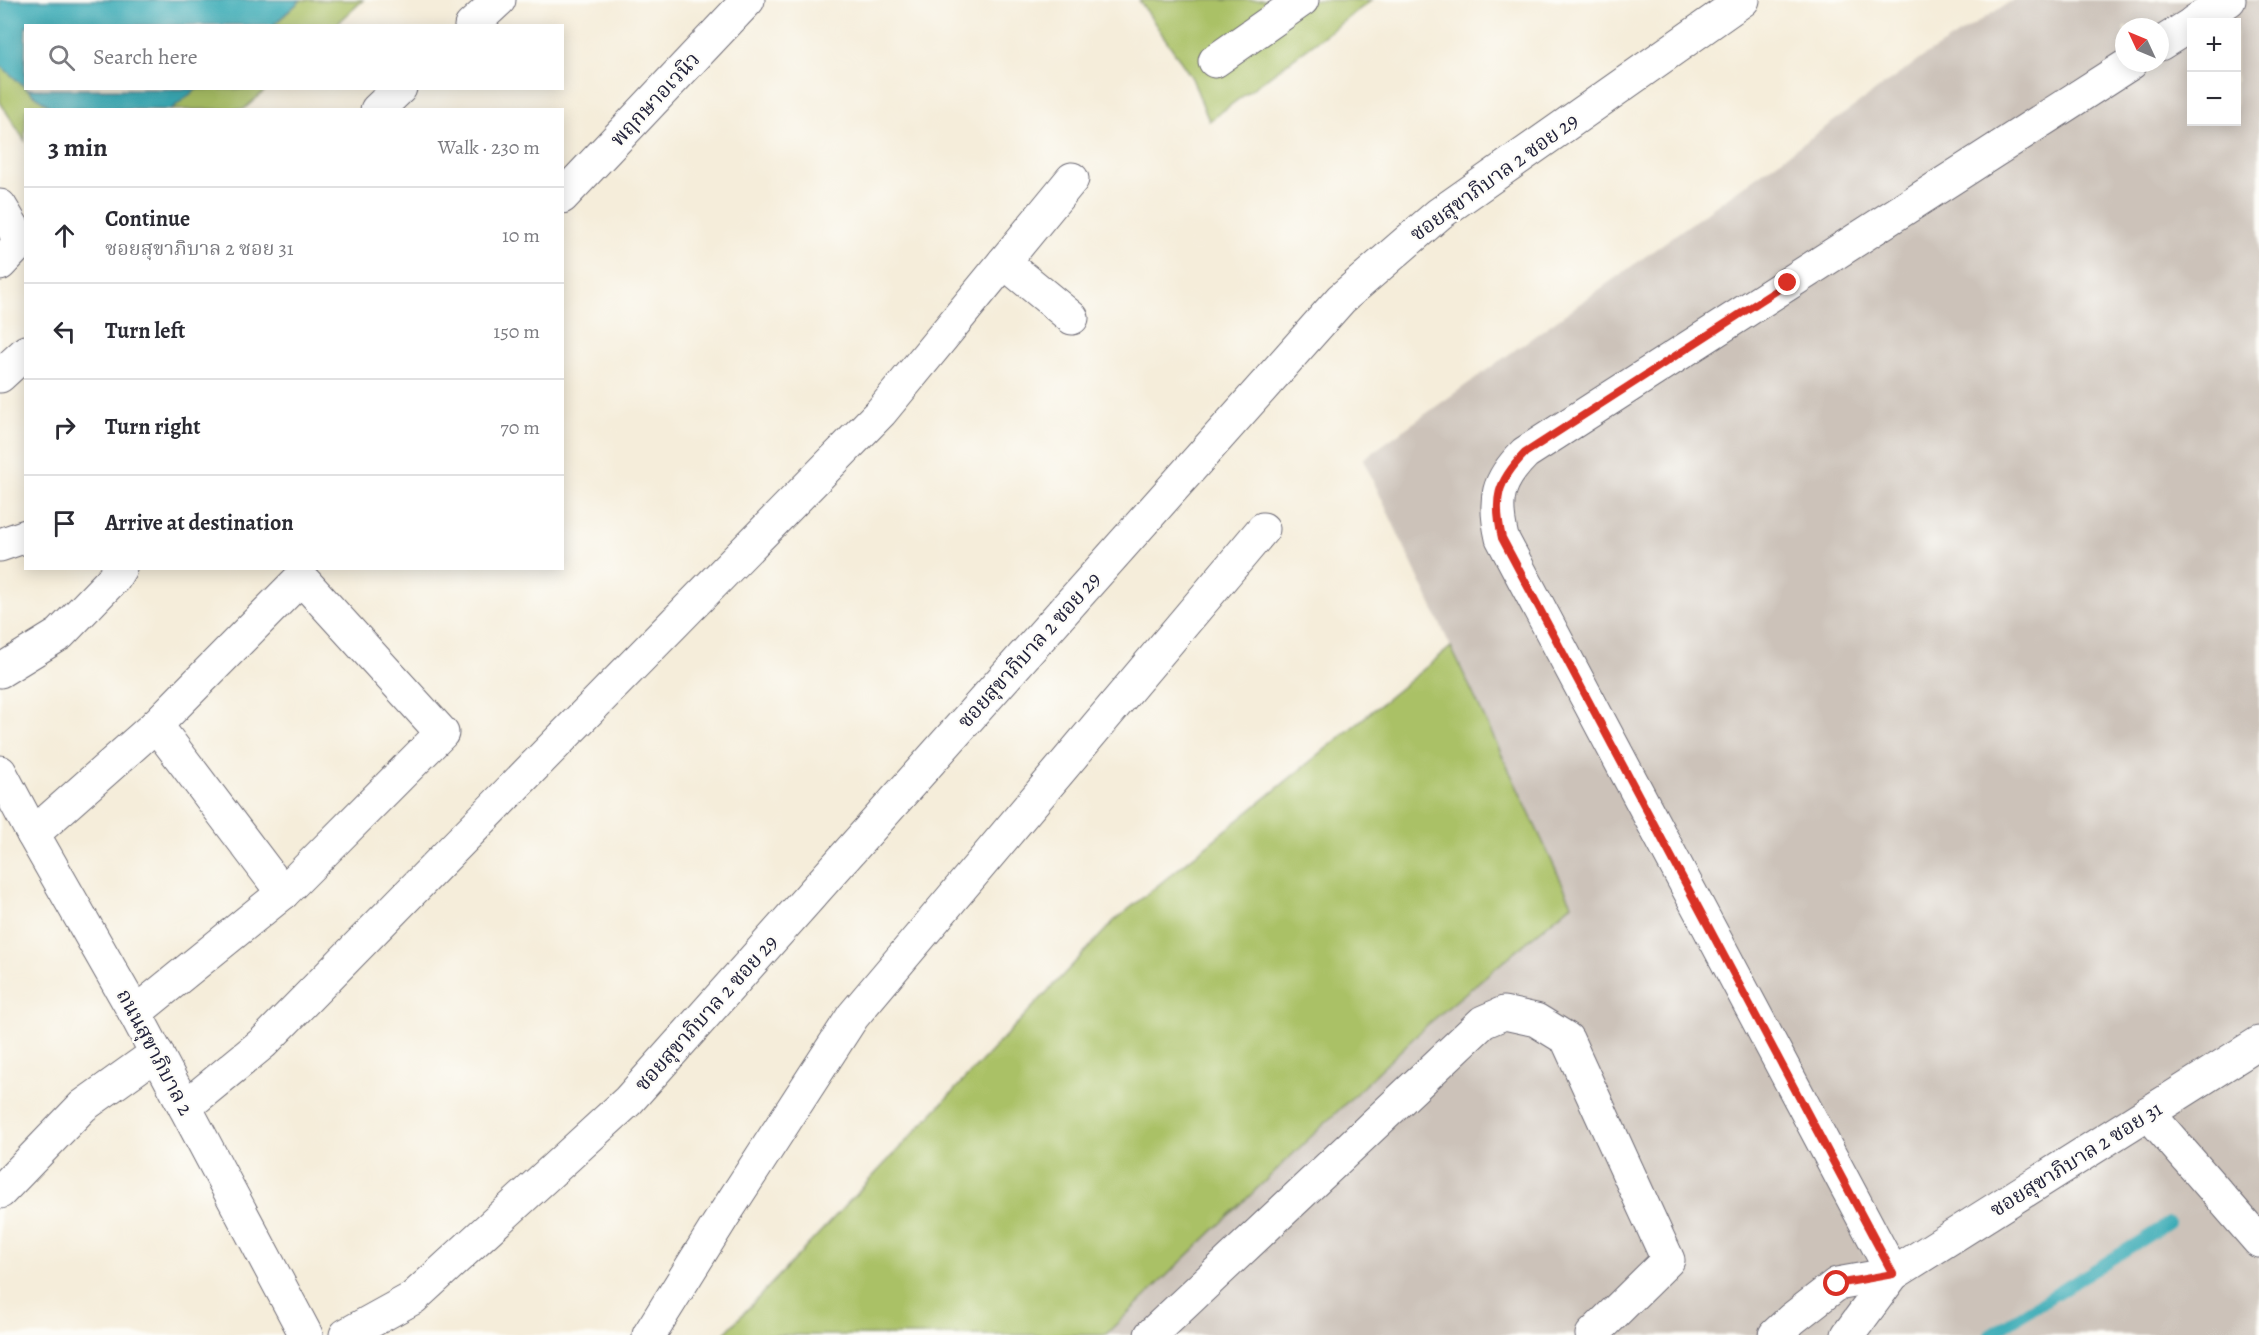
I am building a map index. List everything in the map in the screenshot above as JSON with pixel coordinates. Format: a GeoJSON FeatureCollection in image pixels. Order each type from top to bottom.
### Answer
{"type":"FeatureCollection","features":[{"type":"Feature","properties":{"kind":"street"},"geometry":{"type":"LineString","coordinates":[[473,24],[499,0]]}},
{"type":"Feature","properties":{"kind":"street","name":"พฤกษาอเวนิว"},"geometry":{"type":"LineString","coordinates":[[564,195],[748,0]]}},
{"type":"Feature","properties":{"kind":"street"},"geometry":{"type":"LineString","coordinates":[[1215,61],[1302,0]]}},
{"type":"Feature","properties":{"kind":"street","name":"ซอยสุขาภิบาล 2 ซอย 29"},"geometry":{"type":"LineString","coordinates":[[346,1335],[413,1298],[628,1101],[1341,299],[1439,214],[1743,0]]}},
{"type":"Feature","properties":{"kind":"street"},"geometry":{"type":"LineString","coordinates":[[2201,18],[2229,0]]}},
{"type":"Feature","properties":{"kind":"street"},"geometry":{"type":"LineString","coordinates":[[2169,38],[2187,27]]}},
{"type":"Feature","properties":{"kind":"street"},"geometry":{"type":"LineString","coordinates":[[1893,1274],[1502,538],[1496,514],[1498,494],[1510,468],[1525,453],[2117,72]]}},
{"type":"Feature","properties":{"kind":"street"},"geometry":{"type":"LineString","coordinates":[[379,108],[398,90]]}},
{"type":"Feature","properties":{"kind":"street"},"geometry":{"type":"LineString","coordinates":[[185,1107],[263,1043],[881,412],[1072,179]]}},
{"type":"Feature","properties":{"kind":"street"},"geometry":{"type":"LineString","coordinates":[[0,206],[15,231],[19,244],[0,264]]}},
{"type":"Feature","properties":{"kind":"street"},"geometry":{"type":"LineString","coordinates":[[1004,262],[1072,318]]}},
{"type":"Feature","properties":{"kind":"street"},"geometry":{"type":"LineString","coordinates":[[0,376],[24,354]]}},
{"type":"Feature","properties":{"kind":"street"},"geometry":{"type":"LineString","coordinates":[[650,1335],[722,1218],[853,1016],[1263,529]]}},
{"type":"Feature","properties":{"kind":"street"},"geometry":{"type":"LineString","coordinates":[[0,545],[24,537]]}},
{"type":"Feature","properties":{"kind":"street"},"geometry":{"type":"LineString","coordinates":[[0,671],[60,634],[114,578],[119,570]]}},
{"type":"Feature","properties":{"kind":"street"},"geometry":{"type":"LineString","coordinates":[[33,834],[156,725],[301,578],[442,733],[284,893],[135,1013]]}},
{"type":"Feature","properties":{"kind":"street"},"geometry":{"type":"LineString","coordinates":[[156,725],[284,893]]}},
{"type":"Feature","properties":{"kind":"street","name":"ถนนสุขาภิบาล 2"},"geometry":{"type":"LineString","coordinates":[[0,772],[157,1053],[306,1335]]}},
{"type":"Feature","properties":{"kind":"street"},"geometry":{"type":"LineString","coordinates":[[1154,1334],[1483,1022],[1504,1013],[1536,1020],[1567,1039],[1668,1260],[1592,1335]]}},
{"type":"Feature","properties":{"kind":"street","name":"ซอยสุขาภิบาล 2 ซอย 31"},"geometry":{"type":"LineString","coordinates":[[1848,1335],[1893,1274],[2259,1043]]}},
{"type":"Feature","properties":{"kind":"street"},"geometry":{"type":"LineString","coordinates":[[0,1192],[82,1106],[157,1053]]}},
{"type":"Feature","properties":{"kind":"street"},"geometry":{"type":"LineString","coordinates":[[2148,1113],[2259,1241]]}},
{"type":"Feature","properties":{"kind":"street","name":"ซอยสุขาภิบาล 2 ซอย 31"},"geometry":{"type":"LineString","coordinates":[[1775,1335],[1837,1284],[1893,1274]]}},
{"type":"Feature","properties":{"kind":"shaded area"},"geometry":{"type":"Polygon","coordinates":[[[2013,0],[2259,0],[2259,1335],[1105,1335],[1427,1025],[1571,904],[1363,459],[1926,55],[2013,0]]]}},
{"type":"Feature","properties":{"kind":"green space"},"geometry":{"type":"Polygon","coordinates":[[[301,0],[363,0],[337,24],[275,24],[301,0]]]}},
{"type":"Feature","properties":{"kind":"green space"},"geometry":{"type":"Polygon","coordinates":[[[1139,0],[1372,0],[1209,121],[1192,78],[1139,0]]]}},
{"type":"Feature","properties":{"kind":"green space"},"geometry":{"type":"Polygon","coordinates":[[[0,65],[24,86],[24,90],[29,90],[52,108],[24,108],[24,139],[0,102],[0,65]]]}},
{"type":"Feature","properties":{"kind":"green space"},"geometry":{"type":"Polygon","coordinates":[[[196,90],[266,90],[245,108],[173,108],[196,90]]]}},
{"type":"Feature","properties":{"kind":"green space"},"geometry":{"type":"Polygon","coordinates":[[[1451,647],[1572,904],[1427,1025],[1105,1335],[723,1335],[1114,921],[1451,647]]]}},
{"type":"Feature","properties":{"kind":"water"},"geometry":{"type":"Polygon","coordinates":[[[0,0],[301,0],[274,24],[24,24],[24,86],[0,65],[0,0]]]}},
{"type":"Feature","properties":{"kind":"water"},"geometry":{"type":"Polygon","coordinates":[[[28,90],[196,90],[173,108],[52,108],[28,90]]]}},
{"type":"Feature","properties":{"kind":"waterway"},"geometry":{"type":"LineString","coordinates":[[1990,1335],[2169,1223]]}},
{"type":"Feature","properties":{"kind":"route"},"geometry":{"type":"LineString","coordinates":[[1788,283],[1525,453],[1510,468],[1498,494],[1496,514],[1502,538],[1893,1274],[1837,1284]]}}]}
